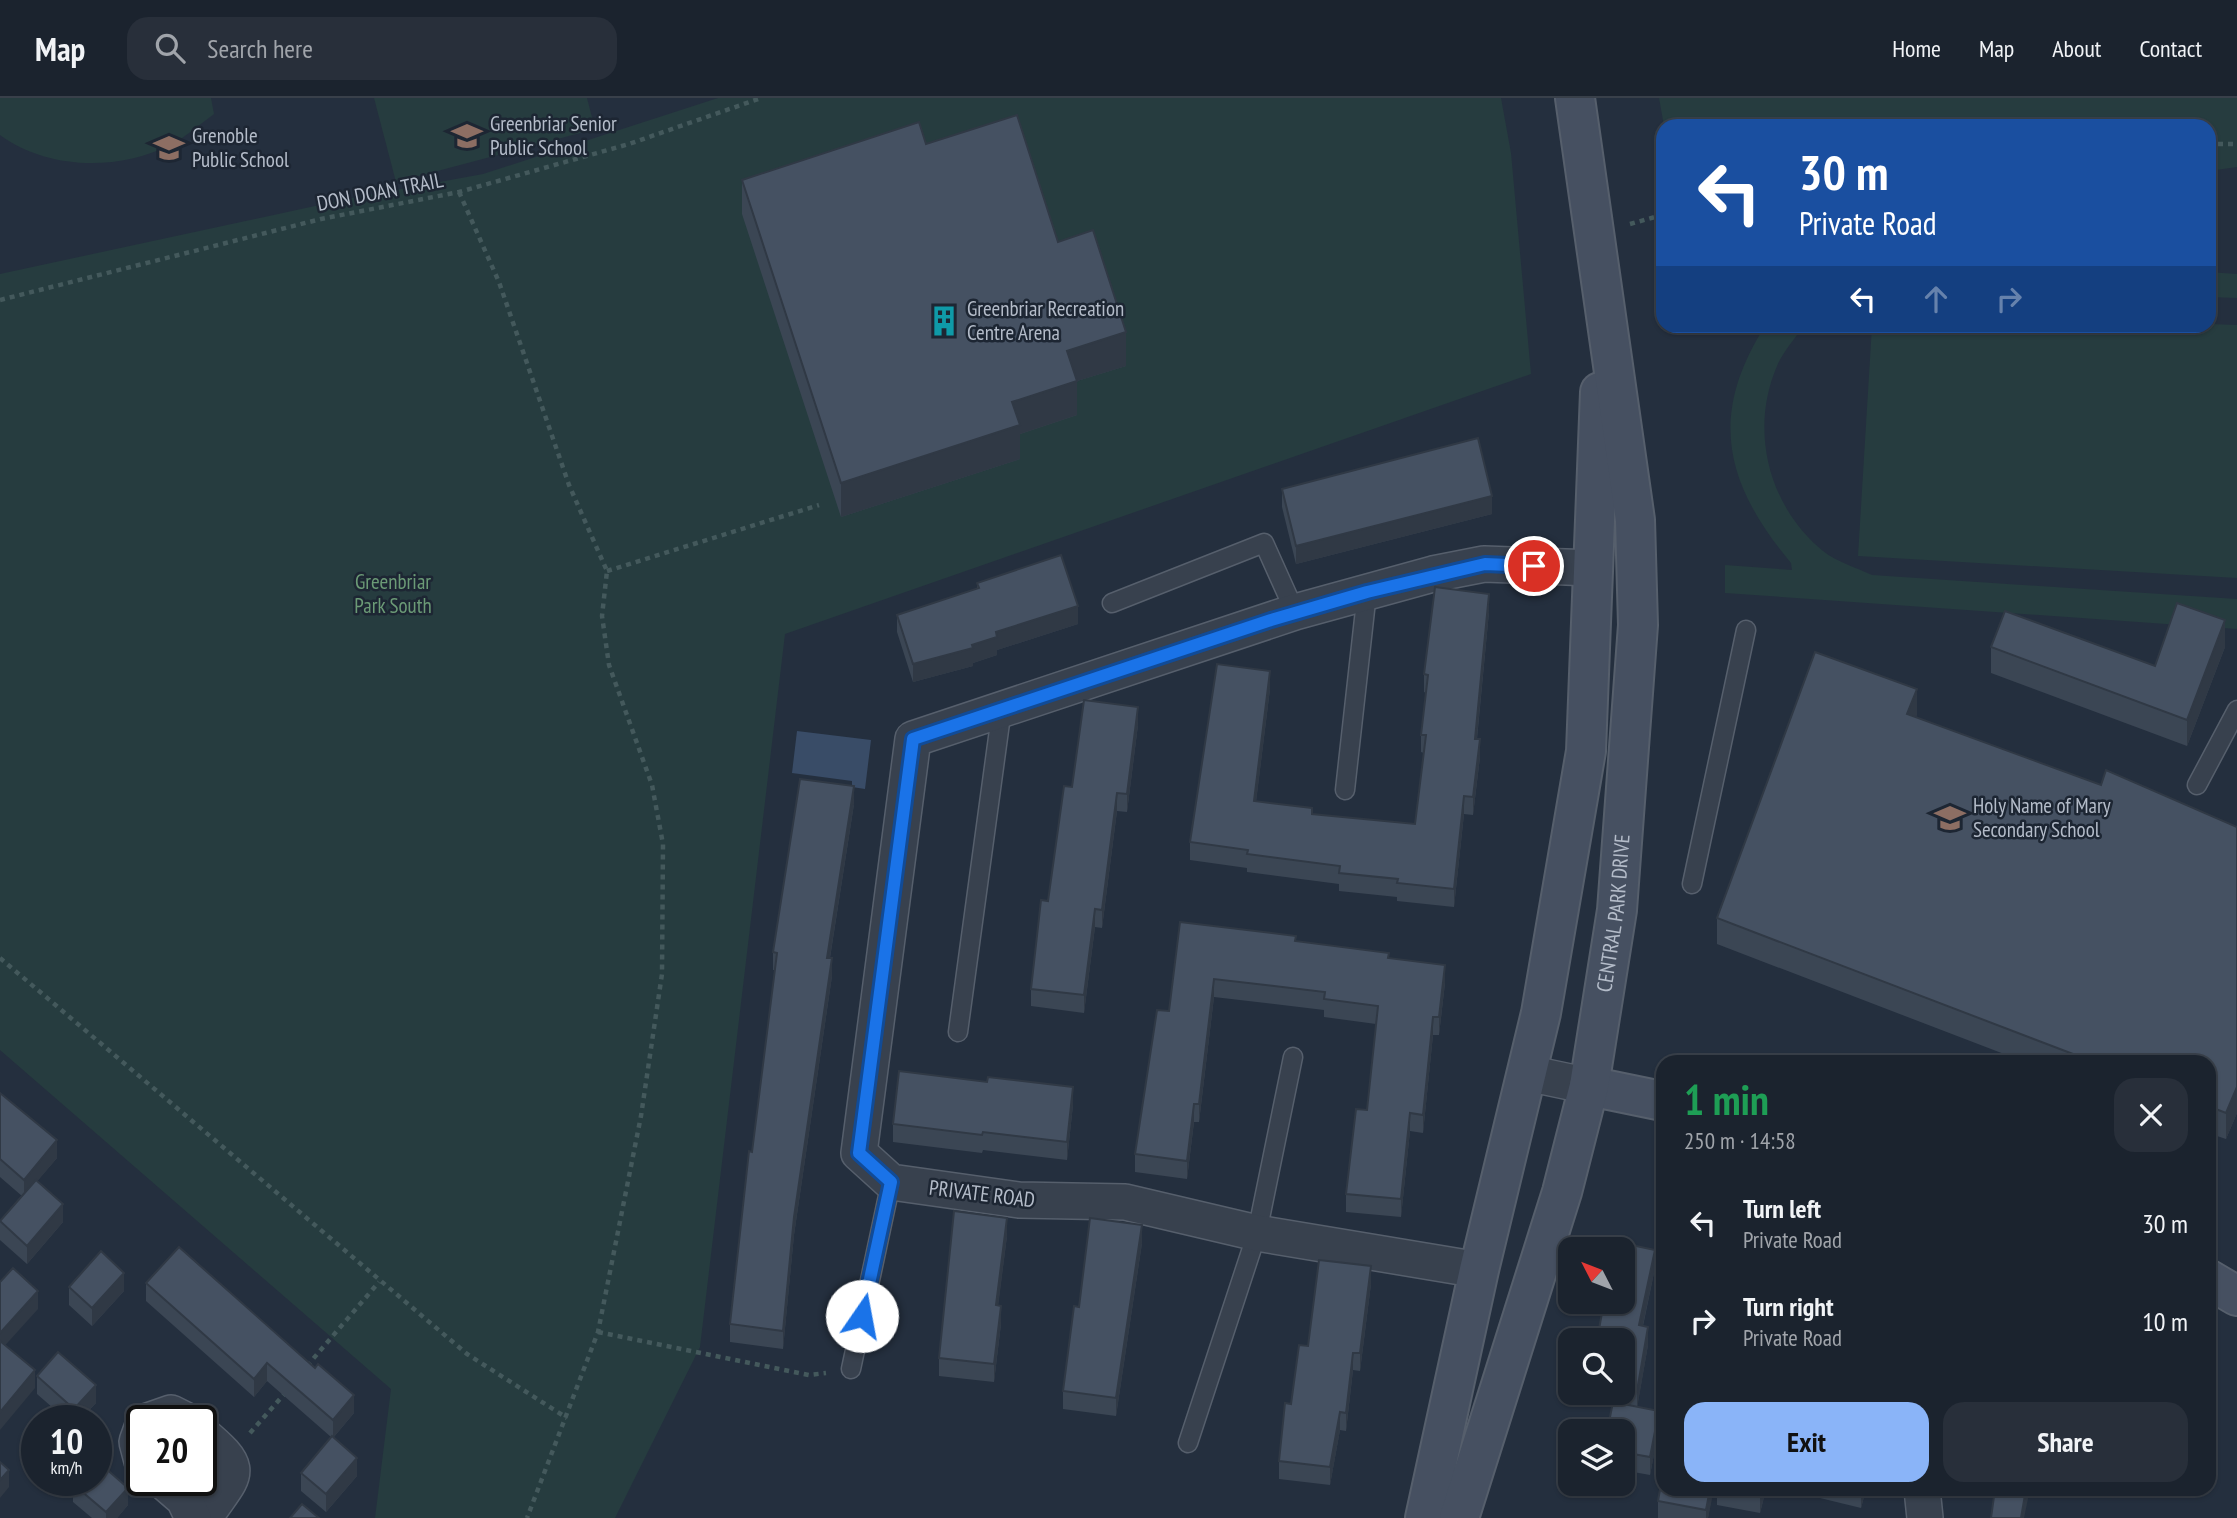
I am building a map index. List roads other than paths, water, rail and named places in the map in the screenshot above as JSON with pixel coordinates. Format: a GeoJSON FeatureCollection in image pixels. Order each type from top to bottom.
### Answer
{"type":"FeatureCollection","features":[{"type":"Feature","properties":{"kind":"street","name":"CENTRAL PARK DRIVE"},"geometry":{"type":"LineString","coordinates":[[1459,1518],[1562,1192],[1589,1086],[1617,910],[1638,625],[1636,520],[1575,98]]}},
{"type":"Feature","properties":{"kind":"street","name":"CENTRAL PARK DRIVE"},"geometry":{"type":"LineString","coordinates":[[1425,1518],[1479,1270],[1546,989],[1586,751],[1604,288]]}},
{"type":"Feature","properties":{"kind":"street"},"geometry":{"type":"LineString","coordinates":[[891,1182],[859,1153],[913,739],[1295,612],[1367,592],[1485,564],[1594,568]]}},
{"type":"Feature","properties":{"kind":"street"},"geometry":{"type":"LineString","coordinates":[[1527,1073],[1656,1100]]}},
{"type":"Feature","properties":{"kind":"street","name":"PRIVATE ROAD"},"geometry":{"type":"LineString","coordinates":[[891,1182],[1019,1200],[1125,1202],[1257,1233],[1479,1270]]}},
{"type":"Feature","properties":{"kind":"street"},"geometry":{"type":"LineString","coordinates":[[2216,1284],[2237,1296]]}},
{"type":"Feature","properties":{"kind":"street"},"geometry":{"type":"LineString","coordinates":[[204,1518],[230,1478],[230,1459],[217,1447]]}},
{"type":"Feature","properties":{"kind":"street"},"geometry":{"type":"LineString","coordinates":[[181,1496],[193,1518]]}},
{"type":"Feature","properties":{"kind":"street"},"geometry":{"type":"LineString","coordinates":[[1923,1496],[1925,1518]]}},
{"type":"Feature","properties":{"kind":"lane"},"geometry":{"type":"LineString","coordinates":[[1112,603],[1264,543],[1295,612]]}},
{"type":"Feature","properties":{"kind":"lane"},"geometry":{"type":"LineString","coordinates":[[1345,790],[1367,592]]}},
{"type":"Feature","properties":{"kind":"lane"},"geometry":{"type":"LineString","coordinates":[[1692,884],[1746,631]]}},
{"type":"Feature","properties":{"kind":"lane"},"geometry":{"type":"LineString","coordinates":[[958,1032],[1002,708]]}},
{"type":"Feature","properties":{"kind":"lane"},"geometry":{"type":"LineString","coordinates":[[2197,785],[2237,710]]}},
{"type":"Feature","properties":{"kind":"lane"},"geometry":{"type":"LineString","coordinates":[[1188,1443],[1257,1233],[1293,1057]]}},
{"type":"Feature","properties":{"kind":"lane"},"geometry":{"type":"LineString","coordinates":[[851,1369],[891,1182]]}},
{"type":"Feature","properties":{"kind":"water"},"geometry":{"type":"Polygon","coordinates":[[[797,731],[871,740],[865,789],[852,787],[852,781],[792,773],[797,731]]]}},
{"type":"Feature","properties":{"kind":"place","name":"Greenbriar Senior Public School"},"geometry":{"type":"Point","coordinates":[467,136]}},
{"type":"Feature","properties":{"kind":"place","name":"Grenoble Public School"},"geometry":{"type":"Point","coordinates":[169,148]}},
{"type":"Feature","properties":{"kind":"place","name":"Greenbriar Recreation Centre Arena"},"geometry":{"type":"Point","coordinates":[944,321]}},
{"type":"Feature","properties":{"kind":"place","name":"Holy Name of Mary Secondary School"},"geometry":{"type":"Point","coordinates":[1950,818]}},
{"type":"Feature","properties":{"kind":"park label","name":"Greenbriar Park South"},"geometry":{"type":"Point","coordinates":[393,594]}}]}
